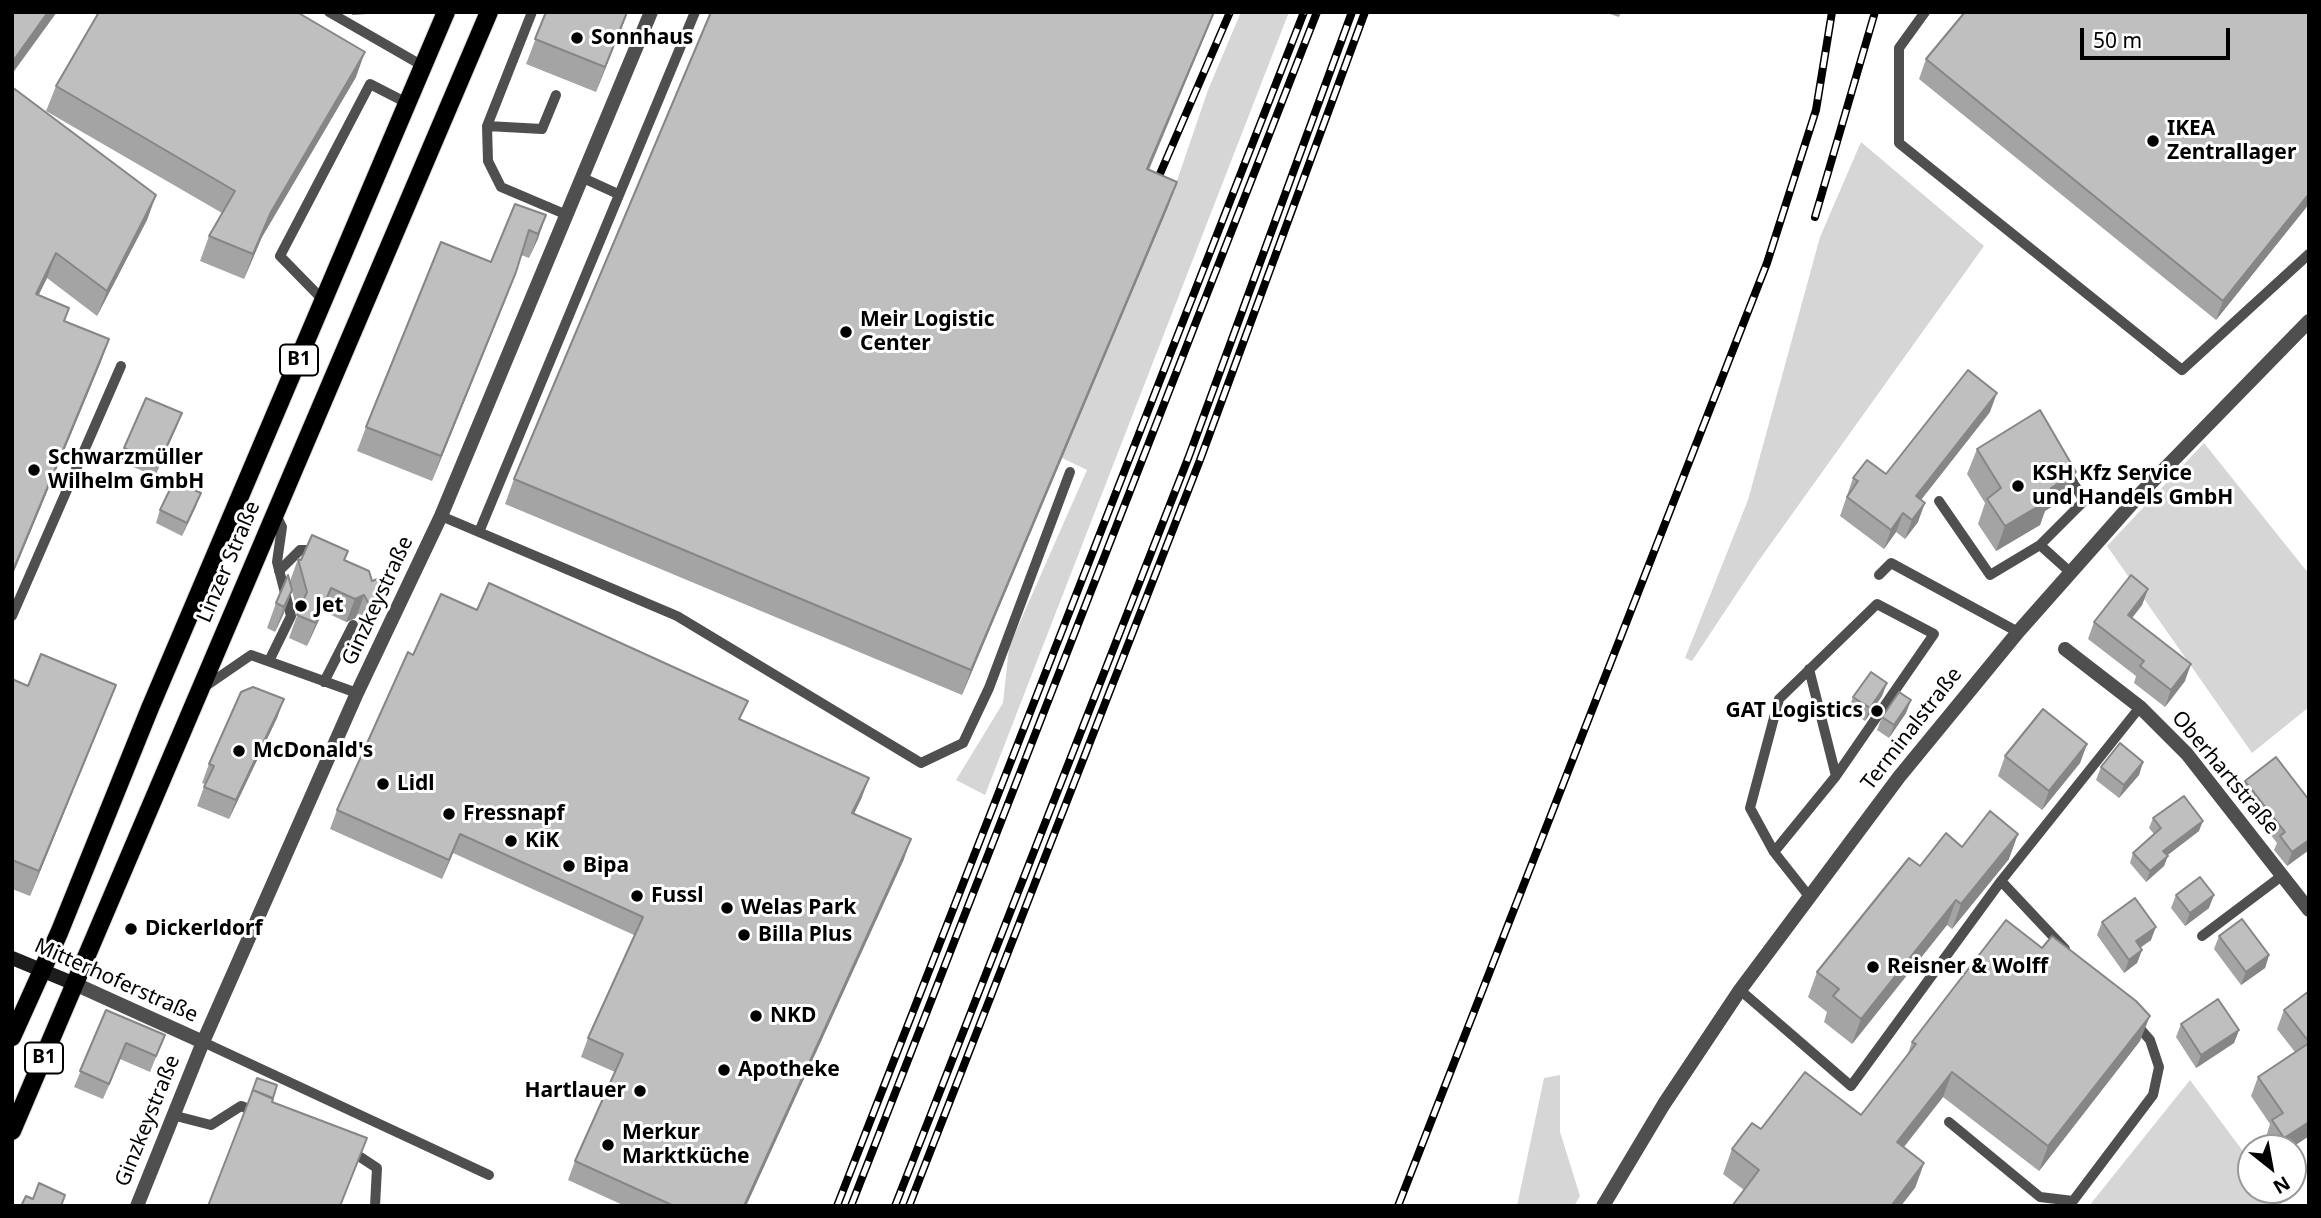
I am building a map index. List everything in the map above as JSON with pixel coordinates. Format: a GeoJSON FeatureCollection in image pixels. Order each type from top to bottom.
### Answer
{"type":"FeatureCollection","features":[{"type":"Feature","properties":{"kind":"main road","name":"Linzer Straße"},"geometry":{"type":"LineString","coordinates":[[12,1037],[446,12]]}},
{"type":"Feature","properties":{"kind":"main road","name":"Linzer Straße"},"geometry":{"type":"LineString","coordinates":[[12,1131],[489,12]]}},
{"type":"Feature","properties":{"kind":"main road","name":"Mitterhoferstraße"},"geometry":{"type":"LineString","coordinates":[[12,958],[75,984]]}},
{"type":"Feature","properties":{"kind":"street","name":"Ginzkeystraße"},"geometry":{"type":"LineString","coordinates":[[137,1206],[203,1042],[357,693],[441,516],[651,12]]}},
{"type":"Feature","properties":{"kind":"street","name":"Terminalstraße"},"geometry":{"type":"LineString","coordinates":[[1603,1206],[1664,1104],[1808,895],[2018,632],[2070,572],[2151,482],[2309,321]]}},
{"type":"Feature","properties":{"kind":"street","name":"Oberhartstraße"},"geometry":{"type":"LineString","coordinates":[[2065,649],[2140,707],[2187,754],[2309,910]]}},
{"type":"Feature","properties":{"kind":"street","name":"Mitterhoferstraße"},"geometry":{"type":"LineString","coordinates":[[75,984],[203,1042]]}},
{"type":"Feature","properties":{"kind":"lane"},"geometry":{"type":"LineString","coordinates":[[329,12],[423,66]]}},
{"type":"Feature","properties":{"kind":"lane"},"geometry":{"type":"LineString","coordinates":[[532,12],[487,126],[488,161],[500,187],[568,215]]}},
{"type":"Feature","properties":{"kind":"lane"},"geometry":{"type":"LineString","coordinates":[[479,532],[695,12]]}},
{"type":"Feature","properties":{"kind":"lane"},"geometry":{"type":"LineString","coordinates":[[1925,12],[1899,48],[1899,143],[2182,370],[2309,254]]}},
{"type":"Feature","properties":{"kind":"lane"},"geometry":{"type":"LineString","coordinates":[[324,301],[280,256],[370,83],[407,103]]}},
{"type":"Feature","properties":{"kind":"lane"},"geometry":{"type":"LineString","coordinates":[[487,126],[542,129],[556,95]]}},
{"type":"Feature","properties":{"kind":"lane"},"geometry":{"type":"LineString","coordinates":[[583,178],[618,194]]}},
{"type":"Feature","properties":{"kind":"lane"},"geometry":{"type":"LineString","coordinates":[[12,616],[121,366]]}},
{"type":"Feature","properties":{"kind":"lane"},"geometry":{"type":"LineString","coordinates":[[1938,501],[1990,575],[2040,545],[2084,501],[2058,457]]}},
{"type":"Feature","properties":{"kind":"lane"},"geometry":{"type":"LineString","coordinates":[[441,516],[677,616],[921,763],[963,743],[989,688],[1070,472]]}},
{"type":"Feature","properties":{"kind":"lane"},"geometry":{"type":"LineString","coordinates":[[269,661],[291,616],[277,562],[282,527],[275,512]]}},
{"type":"Feature","properties":{"kind":"lane"},"geometry":{"type":"LineString","coordinates":[[2040,545],[2070,572]]}},
{"type":"Feature","properties":{"kind":"lane"},"geometry":{"type":"LineString","coordinates":[[279,571],[300,550],[314,549],[325,555]]}},
{"type":"Feature","properties":{"kind":"lane"},"geometry":{"type":"LineString","coordinates":[[1879,575],[1891,563],[2018,632]]}},
{"type":"Feature","properties":{"kind":"lane"},"geometry":{"type":"LineString","coordinates":[[1774,852],[1836,776],[1934,634],[1877,604],[1779,699],[1750,808],[1774,852],[1808,895]]}},
{"type":"Feature","properties":{"kind":"lane"},"geometry":{"type":"LineString","coordinates":[[324,682],[353,625]]}},
{"type":"Feature","properties":{"kind":"lane"},"geometry":{"type":"LineString","coordinates":[[200,690],[251,655],[357,693]]}},
{"type":"Feature","properties":{"kind":"lane"},"geometry":{"type":"LineString","coordinates":[[1809,670],[1836,776]]}},
{"type":"Feature","properties":{"kind":"lane"},"geometry":{"type":"LineString","coordinates":[[1740,990],[1851,1086],[2001,881],[2140,707]]}},
{"type":"Feature","properties":{"kind":"lane"},"geometry":{"type":"LineString","coordinates":[[2202,936],[2283,875]]}},
{"type":"Feature","properties":{"kind":"lane"},"geometry":{"type":"LineString","coordinates":[[2001,881],[2076,960]]}},
{"type":"Feature","properties":{"kind":"lane"},"geometry":{"type":"LineString","coordinates":[[1949,1122],[2040,1197],[2073,1201],[2153,1095],[2159,1067],[2150,1040],[2132,1020]]}},
{"type":"Feature","properties":{"kind":"lane"},"geometry":{"type":"LineString","coordinates":[[203,1042],[489,1175]]}},
{"type":"Feature","properties":{"kind":"lane"},"geometry":{"type":"LineString","coordinates":[[172,1115],[211,1125],[241,1106],[266,1116]]}},
{"type":"Feature","properties":{"kind":"lane"},"geometry":{"type":"LineString","coordinates":[[339,1147],[364,1157],[377,1168],[375,1206]]}},
{"type":"Feature","properties":{"kind":"shaded area"},"geometry":{"type":"Polygon","coordinates":[[[1241,12],[1289,12],[985,795],[956,780],[1003,703],[1009,647],[1087,470],[1062,458],[1168,207],[1208,90],[1241,12]]]}},
{"type":"Feature","properties":{"kind":"shaded area"},"geometry":{"type":"Polygon","coordinates":[[[1861,142],[1984,246],[1757,563],[1692,661],[1685,658],[1748,500],[1820,237],[1861,142]]]}},
{"type":"Feature","properties":{"kind":"shaded area"},"geometry":{"type":"Polygon","coordinates":[[[2204,443],[2309,574],[2309,707],[2252,753],[2107,546],[2204,443]]]}},
{"type":"Feature","properties":{"kind":"shaded area"},"geometry":{"type":"Polygon","coordinates":[[[1560,1075],[1560,1132],[1580,1196],[1574,1206],[1517,1206],[1544,1078],[1560,1075]]]}},
{"type":"Feature","properties":{"kind":"shaded area"},"geometry":{"type":"Polygon","coordinates":[[[2190,1080],[2237,1143],[2237,1204],[2283,1206],[2089,1206],[2190,1080]]]}},
{"type":"Feature","properties":{"kind":"building"},"geometry":{"type":"Polygon","coordinates":[[[12,12],[48,12],[13,61],[12,61],[12,12]]]}},
{"type":"Feature","properties":{"kind":"building"},"geometry":{"type":"Polygon","coordinates":[[[99,12],[297,12],[365,52],[271,212],[253,254],[209,236],[235,191],[56,86],[99,12]]]}},
{"type":"Feature","properties":{"kind":"building","name":"Sonnhaus"},"geometry":{"type":"Polygon","coordinates":[[[546,12],[627,12],[605,67],[535,39],[546,12]]]}},
{"type":"Feature","properties":{"kind":"building","name":"Meir Logistic Center"},"geometry":{"type":"Polygon","coordinates":[[[711,12],[1214,12],[1147,169],[1177,182],[971,670],[514,479],[711,12]]]}},
{"type":"Feature","properties":{"kind":"building","name":"IKEA Zentrallager"},"geometry":{"type":"Polygon","coordinates":[[[1965,12],[2309,12],[2309,194],[2223,301],[1926,59],[1965,12]]]}},
{"type":"Feature","properties":{"kind":"building"},"geometry":{"type":"Polygon","coordinates":[[[12,87],[156,195],[107,291],[56,253],[36,294],[69,308],[64,321],[109,339],[12,573],[12,87]]]}},
{"type":"Feature","properties":{"kind":"building"},"geometry":{"type":"Polygon","coordinates":[[[515,204],[546,215],[538,234],[529,230],[516,272],[441,456],[366,427],[441,242],[491,262],[515,204]]]}},
{"type":"Feature","properties":{"kind":"building"},"geometry":{"type":"Polygon","coordinates":[[[1968,370],[1997,393],[1916,496],[1925,503],[1912,520],[1903,513],[1891,530],[1847,497],[1858,481],[1853,478],[1867,460],[1886,474],[1968,370]]]}},
{"type":"Feature","properties":{"kind":"building"},"geometry":{"type":"Polygon","coordinates":[[[146,398],[182,413],[159,463],[124,448],[146,398]]]}},
{"type":"Feature","properties":{"kind":"building","name":"KSH Kfz Service und Handels GmbH"},"geometry":{"type":"Polygon","coordinates":[[[2040,410],[2076,472],[2051,488],[2049,500],[2005,526],[1987,499],[2001,488],[1977,449],[2040,410]]]}},
{"type":"Feature","properties":{"kind":"building"},"geometry":{"type":"Polygon","coordinates":[[[174,481],[201,493],[187,523],[160,510],[174,481]]]}},
{"type":"Feature","properties":{"kind":"building"},"geometry":{"type":"Polygon","coordinates":[[[312,535],[348,551],[344,560],[369,571],[372,581],[383,577],[370,606],[364,595],[355,599],[331,588],[316,623],[297,615],[307,592],[298,559],[301,560],[312,535]]]}},
{"type":"Feature","properties":{"kind":"building"},"geometry":{"type":"Polygon","coordinates":[[[288,575],[292,590],[284,607],[276,603],[288,575]]]}},
{"type":"Feature","properties":{"kind":"building"},"geometry":{"type":"Polygon","coordinates":[[[2131,575],[2148,589],[2128,615],[2191,664],[2171,690],[2140,666],[2144,661],[2094,622],[2131,575]]]}},
{"type":"Feature","properties":{"kind":"building","name":"Welas Park"},"geometry":{"type":"Polygon","coordinates":[[[489,583],[748,701],[739,719],[869,778],[852,813],[911,839],[744,1206],[674,1206],[575,1161],[623,1054],[588,1038],[643,917],[460,834],[449,860],[337,810],[408,652],[413,655],[441,594],[477,610],[489,583]]]}},
{"type":"Feature","properties":{"kind":"building"},"geometry":{"type":"Polygon","coordinates":[[[41,654],[116,685],[39,871],[12,860],[12,679],[28,686],[41,654]]]}},
{"type":"Feature","properties":{"kind":"building"},"geometry":{"type":"Polygon","coordinates":[[[1871,672],[1887,683],[1870,708],[1853,697],[1871,672]]]}},
{"type":"Feature","properties":{"kind":"building","name":"McDonald's"},"geometry":{"type":"Polygon","coordinates":[[[253,687],[284,699],[236,800],[204,787],[214,766],[209,764],[241,692],[253,687]]]}},
{"type":"Feature","properties":{"kind":"building"},"geometry":{"type":"Polygon","coordinates":[[[1899,692],[1911,700],[1894,725],[1882,717],[1899,692]]]}},
{"type":"Feature","properties":{"kind":"building"},"geometry":{"type":"Polygon","coordinates":[[[2043,709],[2087,744],[2049,791],[2005,756],[2043,709]]]}},
{"type":"Feature","properties":{"kind":"building"},"geometry":{"type":"Polygon","coordinates":[[[2120,743],[2143,762],[2124,785],[2101,767],[2120,743]]]}},
{"type":"Feature","properties":{"kind":"building"},"geometry":{"type":"Polygon","coordinates":[[[2276,757],[2309,800],[2309,840],[2292,852],[2280,836],[2285,832],[2245,781],[2276,757]]]}},
{"type":"Feature","properties":{"kind":"building"},"geometry":{"type":"Polygon","coordinates":[[[2184,796],[2203,821],[2163,851],[2168,856],[2150,871],[2133,853],[2161,828],[2153,818],[2184,796]]]}},
{"type":"Feature","properties":{"kind":"building","name":"Reisner & Wolff"},"geometry":{"type":"Polygon","coordinates":[[[1990,811],[2018,834],[1961,904],[1956,900],[1861,1019],[1833,996],[1839,989],[1817,972],[1909,858],[1920,866],[1946,833],[1962,847],[1990,811]]]}},
{"type":"Feature","properties":{"kind":"building"},"geometry":{"type":"Polygon","coordinates":[[[2200,877],[2214,895],[2190,913],[2176,895],[2200,877]]]}},
{"type":"Feature","properties":{"kind":"building"},"geometry":{"type":"Polygon","coordinates":[[[2135,898],[2156,927],[2136,941],[2142,950],[2129,960],[2102,922],[2135,898]]]}},
{"type":"Feature","properties":{"kind":"building"},"geometry":{"type":"Polygon","coordinates":[[[2242,919],[2269,955],[2246,972],[2219,936],[2242,919]]]}},
{"type":"Feature","properties":{"kind":"building"},"geometry":{"type":"Polygon","coordinates":[[[2006,920],[2042,948],[2052,936],[2136,1001],[2150,1016],[2048,1146],[1952,1072],[1897,1142],[1924,1163],[1891,1206],[1732,1206],[1759,1170],[1732,1149],[1752,1123],[1761,1129],[1805,1072],[1861,1115],[1916,1044],[1912,1042],[2006,920]]]}},
{"type":"Feature","properties":{"kind":"building"},"geometry":{"type":"Polygon","coordinates":[[[2309,991],[2309,1042],[2284,1010],[2309,991]]]}},
{"type":"Feature","properties":{"kind":"building"},"geometry":{"type":"Polygon","coordinates":[[[2218,999],[2239,1030],[2201,1055],[2181,1024],[2218,999]]]}},
{"type":"Feature","properties":{"kind":"building"},"geometry":{"type":"Polygon","coordinates":[[[106,1010],[165,1035],[156,1056],[126,1043],[109,1084],[80,1071],[106,1010]]]}},
{"type":"Feature","properties":{"kind":"building"},"geometry":{"type":"Polygon","coordinates":[[[2309,1043],[2309,1122],[2290,1134],[2281,1134],[2272,1120],[2283,1113],[2258,1077],[2309,1043]]]}},
{"type":"Feature","properties":{"kind":"building"},"geometry":{"type":"Polygon","coordinates":[[[257,1078],[277,1085],[273,1098],[253,1090],[251,1095],[257,1078]]]}},
{"type":"Feature","properties":{"kind":"building"},"geometry":{"type":"Polygon","coordinates":[[[253,1090],[273,1099],[272,1102],[367,1138],[340,1206],[208,1206],[253,1090]]]}},
{"type":"Feature","properties":{"kind":"building"},"geometry":{"type":"Polygon","coordinates":[[[39,1183],[65,1195],[61,1206],[21,1206],[26,1196],[33,1199],[39,1183]]]}},
{"type":"Feature","properties":{"kind":"railway"},"geometry":{"type":"LineString","coordinates":[[1153,190],[1230,12]]}},
{"type":"Feature","properties":{"kind":"railway"},"geometry":{"type":"LineString","coordinates":[[837,1206],[1304,12]]}},
{"type":"Feature","properties":{"kind":"railway"},"geometry":{"type":"LineString","coordinates":[[851,1206],[1317,12]]}},
{"type":"Feature","properties":{"kind":"railway"},"geometry":{"type":"LineString","coordinates":[[895,1206],[1189,456],[1352,12]]}},
{"type":"Feature","properties":{"kind":"railway"},"geometry":{"type":"LineString","coordinates":[[909,1206],[1200,460],[1365,12]]}},
{"type":"Feature","properties":{"kind":"railway"},"geometry":{"type":"LineString","coordinates":[[1398,1206],[1767,263],[1816,110],[1832,12]]}},
{"type":"Feature","properties":{"kind":"railway"},"geometry":{"type":"LineString","coordinates":[[1815,217],[1875,12]]}},
{"type":"Feature","properties":{"kind":"place","name":"Sonnhaus"},"geometry":{"type":"Point","coordinates":[577,38]}},
{"type":"Feature","properties":{"kind":"place","name":"IKEA Zentrallager"},"geometry":{"type":"Point","coordinates":[2153,141]}},
{"type":"Feature","properties":{"kind":"place","name":"Meir Logistic Center"},"geometry":{"type":"Point","coordinates":[846,332]}},
{"type":"Feature","properties":{"kind":"place","name":"Schwarzmüller Wilhelm GmbH"},"geometry":{"type":"Point","coordinates":[34,470]}},
{"type":"Feature","properties":{"kind":"place","name":"KSH Kfz Service und Handels GmbH"},"geometry":{"type":"Point","coordinates":[2018,486]}},
{"type":"Feature","properties":{"kind":"place","name":"Jet"},"geometry":{"type":"Point","coordinates":[301,606]}},
{"type":"Feature","properties":{"kind":"place","name":"GAT Logistics"},"geometry":{"type":"Point","coordinates":[1877,711]}},
{"type":"Feature","properties":{"kind":"place","name":"McDonald's"},"geometry":{"type":"Point","coordinates":[239,751]}},
{"type":"Feature","properties":{"kind":"place","name":"Lidl"},"geometry":{"type":"Point","coordinates":[383,784]}},
{"type":"Feature","properties":{"kind":"place","name":"Fressnapf"},"geometry":{"type":"Point","coordinates":[449,814]}},
{"type":"Feature","properties":{"kind":"place","name":"KiK"},"geometry":{"type":"Point","coordinates":[511,841]}},
{"type":"Feature","properties":{"kind":"place","name":"Bipa"},"geometry":{"type":"Point","coordinates":[569,866]}},
{"type":"Feature","properties":{"kind":"place","name":"Fussl"},"geometry":{"type":"Point","coordinates":[637,896]}},
{"type":"Feature","properties":{"kind":"place","name":"Welas Park"},"geometry":{"type":"Point","coordinates":[727,908]}},
{"type":"Feature","properties":{"kind":"place","name":"Dickerldorf"},"geometry":{"type":"Point","coordinates":[131,929]}},
{"type":"Feature","properties":{"kind":"place","name":"Billa Plus"},"geometry":{"type":"Point","coordinates":[744,935]}},
{"type":"Feature","properties":{"kind":"place","name":"Reisner & Wolff"},"geometry":{"type":"Point","coordinates":[1873,967]}},
{"type":"Feature","properties":{"kind":"place","name":"NKD"},"geometry":{"type":"Point","coordinates":[756,1016]}},
{"type":"Feature","properties":{"kind":"place","name":"Apotheke"},"geometry":{"type":"Point","coordinates":[724,1070]}},
{"type":"Feature","properties":{"kind":"place","name":"Hartlauer"},"geometry":{"type":"Point","coordinates":[640,1091]}},
{"type":"Feature","properties":{"kind":"place","name":"Merkur Marktküche"},"geometry":{"type":"Point","coordinates":[608,1145]}}]}
